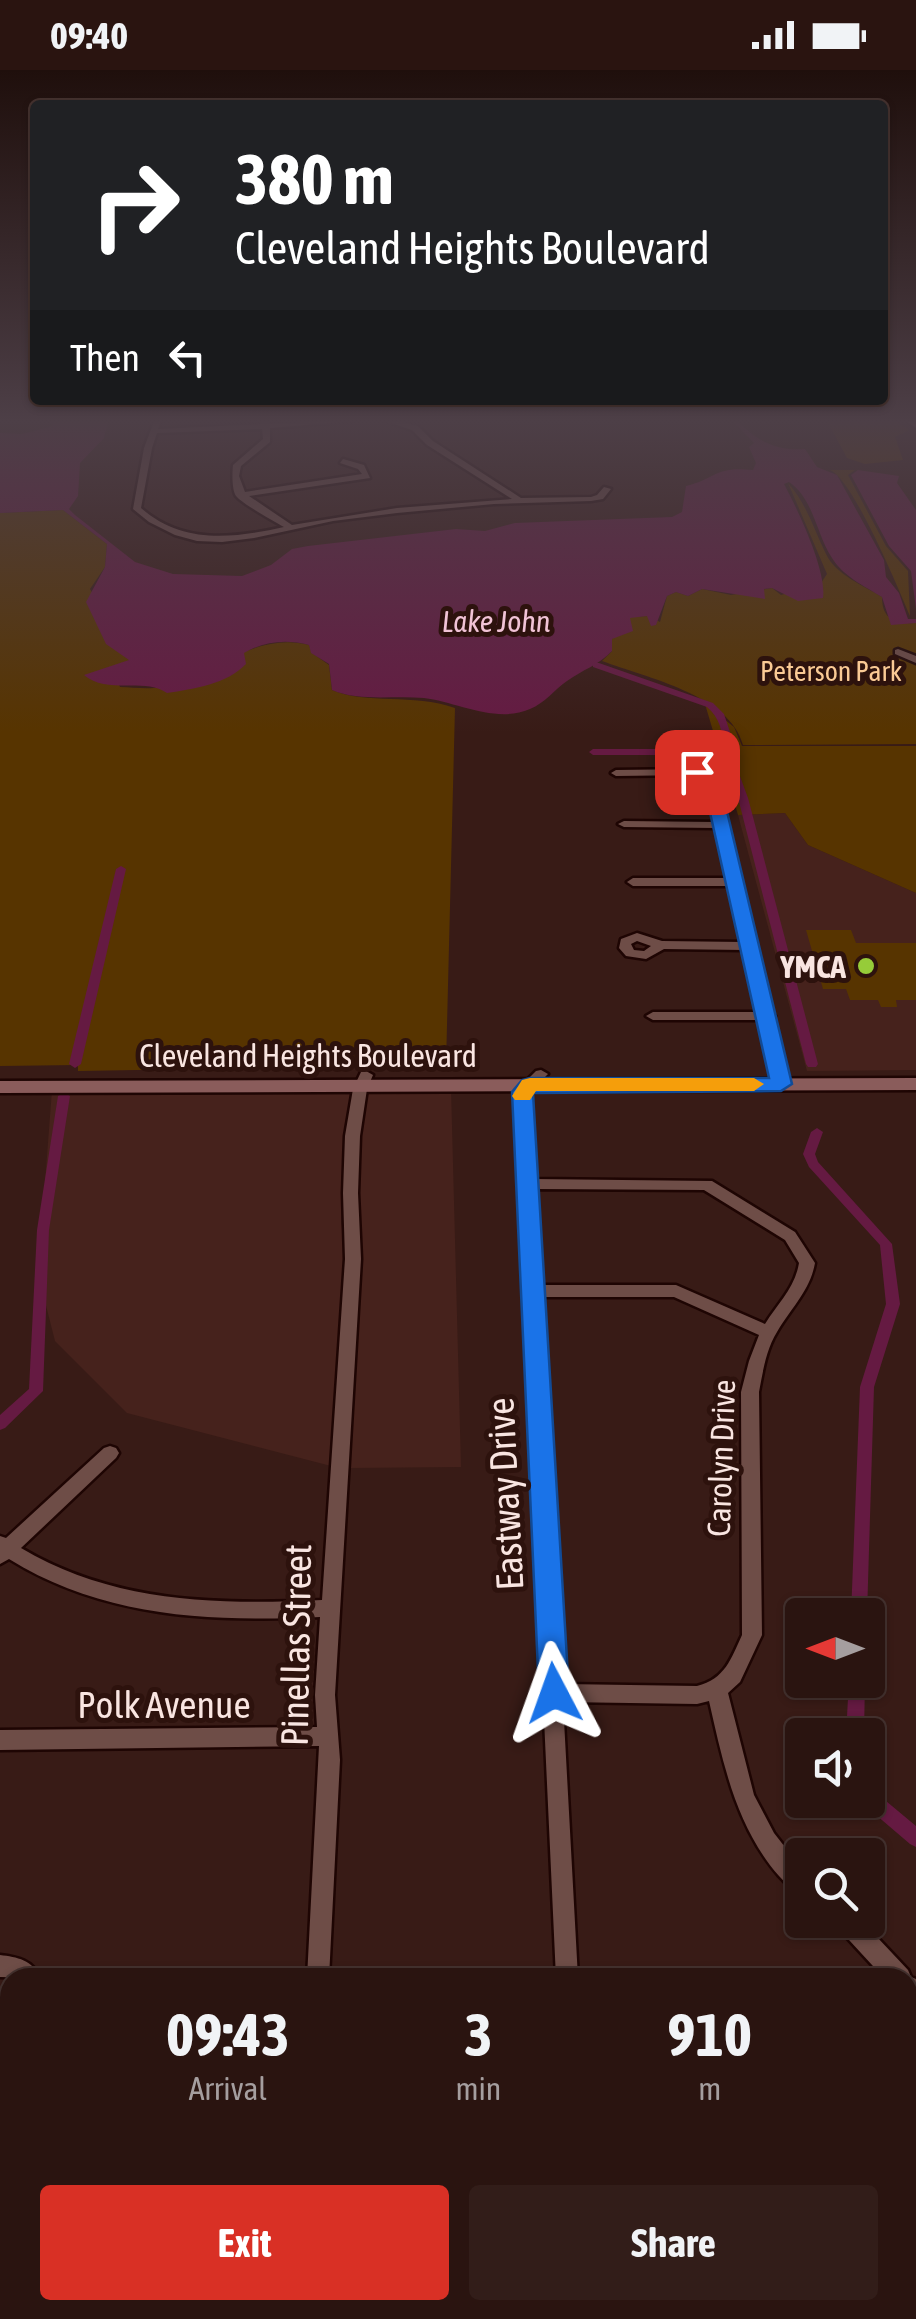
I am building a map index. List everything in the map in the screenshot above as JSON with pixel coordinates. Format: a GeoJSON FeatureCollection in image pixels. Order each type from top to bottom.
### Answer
{"type":"FeatureCollection","features":[{"type":"Feature","properties":{"kind":"street"},"geometry":{"type":"LineString","coordinates":[[161,524],[184,535],[206,539],[232,539],[304,524]]}},
{"type":"Feature","properties":{"kind":"street"},"geometry":{"type":"LineString","coordinates":[[898,652],[916,660]]}},
{"type":"Feature","properties":{"kind":"street"},"geometry":{"type":"LineString","coordinates":[[616,773],[697,772],[710,778],[780,1080]]}},
{"type":"Feature","properties":{"kind":"street"},"geometry":{"type":"LineString","coordinates":[[624,824],[722,825]]}},
{"type":"Feature","properties":{"kind":"street"},"geometry":{"type":"LineString","coordinates":[[633,882],[736,882]]}},
{"type":"Feature","properties":{"kind":"street"},"geometry":{"type":"LineString","coordinates":[[661,945],[751,946]]}},
{"type":"Feature","properties":{"kind":"street"},"geometry":{"type":"LineString","coordinates":[[654,1016],[768,1016]]}},
{"type":"Feature","properties":{"kind":"street","name":"Cleveland Heights Boulevard"},"geometry":{"type":"LineString","coordinates":[[780,1080],[916,1074]]}},
{"type":"Feature","properties":{"kind":"street","name":"Cleveland Heights Boulevard"},"geometry":{"type":"LineString","coordinates":[[0,1077],[83,1082]]}},
{"type":"Feature","properties":{"kind":"street","name":"Cleveland Heights Boulevard"},"geometry":{"type":"LineString","coordinates":[[0,1087],[83,1082],[535,1079],[916,1084]]}},
{"type":"Feature","properties":{"kind":"street","name":"Eastway Drive"},"geometry":{"type":"LineString","coordinates":[[535,1079],[522,1092],[567,1968]]}},
{"type":"Feature","properties":{"kind":"street","name":"Pinellas Street"},"geometry":{"type":"LineString","coordinates":[[319,1968],[330,1760],[325,1695],[353,1259],[348,1222],[363,1080]]}},
{"type":"Feature","properties":{"kind":"street","name":"Carolyn Drive"},"geometry":{"type":"LineString","coordinates":[[527,1184],[697,1184],[719,1190],[790,1236],[807,1263],[800,1292],[768,1332],[750,1392],[752,1635],[733,1676],[717,1690]]}},
{"type":"Feature","properties":{"kind":"street"},"geometry":{"type":"LineString","coordinates":[[532,1291],[676,1292],[768,1332]]}},
{"type":"Feature","properties":{"kind":"street"},"geometry":{"type":"LineString","coordinates":[[110,1453],[2,1550],[53,1576],[146,1604],[201,1610],[330,1608]]}},
{"type":"Feature","properties":{"kind":"street"},"geometry":{"type":"LineString","coordinates":[[554,1693],[697,1695],[717,1690],[732,1766],[746,1808],[785,1866]]}},
{"type":"Feature","properties":{"kind":"street","name":"Polk Avenue"},"geometry":{"type":"LineString","coordinates":[[0,1740],[328,1736]]}},
{"type":"Feature","properties":{"kind":"street"},"geometry":{"type":"LineString","coordinates":[[863,1938],[891,1968]]}},
{"type":"Feature","properties":{"kind":"shaded area"},"geometry":{"type":"Polygon","coordinates":[[[785,813],[808,845],[916,893],[916,1070],[807,1071],[738,815],[785,813]]]}},
{"type":"Feature","properties":{"kind":"shaded area"},"geometry":{"type":"Polygon","coordinates":[[[451,1088],[461,1467],[348,1468],[356,1222],[365,1089],[451,1088]]]}},
{"type":"Feature","properties":{"kind":"shaded area"},"geometry":{"type":"Polygon","coordinates":[[[352,1089],[341,1222],[346,1259],[331,1466],[127,1413],[55,1341],[38,1274],[52,1090],[352,1089]]]}},
{"type":"Feature","properties":{"kind":"green space"},"geometry":{"type":"Polygon","coordinates":[[[0,524],[81,524],[107,544],[105,567],[90,589],[130,660],[112,667],[120,687],[160,687],[251,649],[289,642],[309,645],[312,653],[329,665],[332,690],[455,708],[446,1065],[78,1071],[78,1065],[0,1066],[0,524]]]}},
{"type":"Feature","properties":{"kind":"green space","name":"Peterson Park"},"geometry":{"type":"Polygon","coordinates":[[[806,524],[813,524],[836,568],[882,597],[888,616],[903,623],[916,623],[916,744],[743,745],[735,728],[705,701],[602,661],[612,651],[612,639],[630,617],[648,616],[660,622],[667,596],[676,592],[688,596],[702,589],[731,595],[772,588],[781,595],[821,583],[827,574],[806,524]]]}},
{"type":"Feature","properties":{"kind":"green space"},"geometry":{"type":"Polygon","coordinates":[[[868,524],[874,524],[886,546],[908,571],[910,616],[868,524]]]}},
{"type":"Feature","properties":{"kind":"green space"},"geometry":{"type":"Polygon","coordinates":[[[705,704],[734,727],[742,746],[916,746],[916,893],[808,845],[785,813],[738,815],[705,704]]]}},
{"type":"Feature","properties":{"kind":"green space","name":"YMCA"},"geometry":{"type":"Polygon","coordinates":[[[806,930],[851,930],[856,943],[916,943],[916,1000],[896,1000],[897,1007],[881,1007],[878,1000],[850,1000],[846,989],[823,989],[806,930]]]}},
{"type":"Feature","properties":{"kind":"water","name":"Lake John"},"geometry":{"type":"Polygon","coordinates":[[[81,524],[86,524],[135,562],[173,574],[242,576],[271,565],[292,549],[456,529],[485,531],[511,524],[804,524],[821,572],[823,598],[798,601],[772,588],[764,589],[765,599],[702,589],[688,596],[676,592],[667,596],[656,625],[651,626],[647,616],[630,618],[633,631],[612,639],[612,651],[607,656],[540,703],[517,713],[490,713],[424,698],[343,694],[332,690],[329,664],[311,653],[309,645],[292,642],[276,642],[244,653],[246,664],[220,681],[167,693],[148,686],[103,684],[84,675],[129,660],[106,644],[86,602],[105,567],[107,544],[81,524]]]}},
{"type":"Feature","properties":{"kind":"water","name":"Lake John"},"geometry":{"type":"Polygon","coordinates":[[[816,524],[864,524],[908,619],[916,619],[916,623],[891,625],[882,597],[848,575],[827,549],[816,524]]]}},
{"type":"Feature","properties":{"kind":"water"},"geometry":{"type":"Polygon","coordinates":[[[877,524],[916,524],[916,609],[911,571],[889,546],[877,524]]]}},
{"type":"Feature","properties":{"kind":"waterway"},"geometry":{"type":"LineString","coordinates":[[596,665],[710,705],[720,714],[727,735],[727,752]]}},
{"type":"Feature","properties":{"kind":"waterway"},"geometry":{"type":"LineString","coordinates":[[593,752],[727,752]]}},
{"type":"Feature","properties":{"kind":"waterway"},"geometry":{"type":"LineString","coordinates":[[727,752],[743,798],[812,1064]]}},
{"type":"Feature","properties":{"kind":"waterway"},"geometry":{"type":"LineString","coordinates":[[75,1064],[121,869]]}},
{"type":"Feature","properties":{"kind":"waterway"},"geometry":{"type":"LineString","coordinates":[[0,1424],[36,1391],[43,1230],[64,1096]]}},
{"type":"Feature","properties":{"kind":"waterway"},"geometry":{"type":"LineString","coordinates":[[817,1132],[809,1154],[813,1164],[886,1244],[893,1304],[867,1387],[860,1598]]}},
{"type":"Feature","properties":{"kind":"waterway"},"geometry":{"type":"LineString","coordinates":[[856,1698],[856,1718]]}},
{"type":"Feature","properties":{"kind":"waterway"},"geometry":{"type":"LineString","coordinates":[[885,1812],[916,1838]]}},
{"type":"Feature","properties":{"kind":"slow traffic"},"geometry":{"type":"LineString","coordinates":[[522,1096],[530,1084],[754,1084]]}},
{"type":"Feature","properties":{"kind":"place","name":"YMCA"},"geometry":{"type":"Point","coordinates":[866,966]}},
{"type":"Feature","properties":{"kind":"route"},"geometry":{"type":"LineString","coordinates":[[554,1693],[522,1092],[530,1084],[781,1084],[710,778],[697,772]]}}]}
